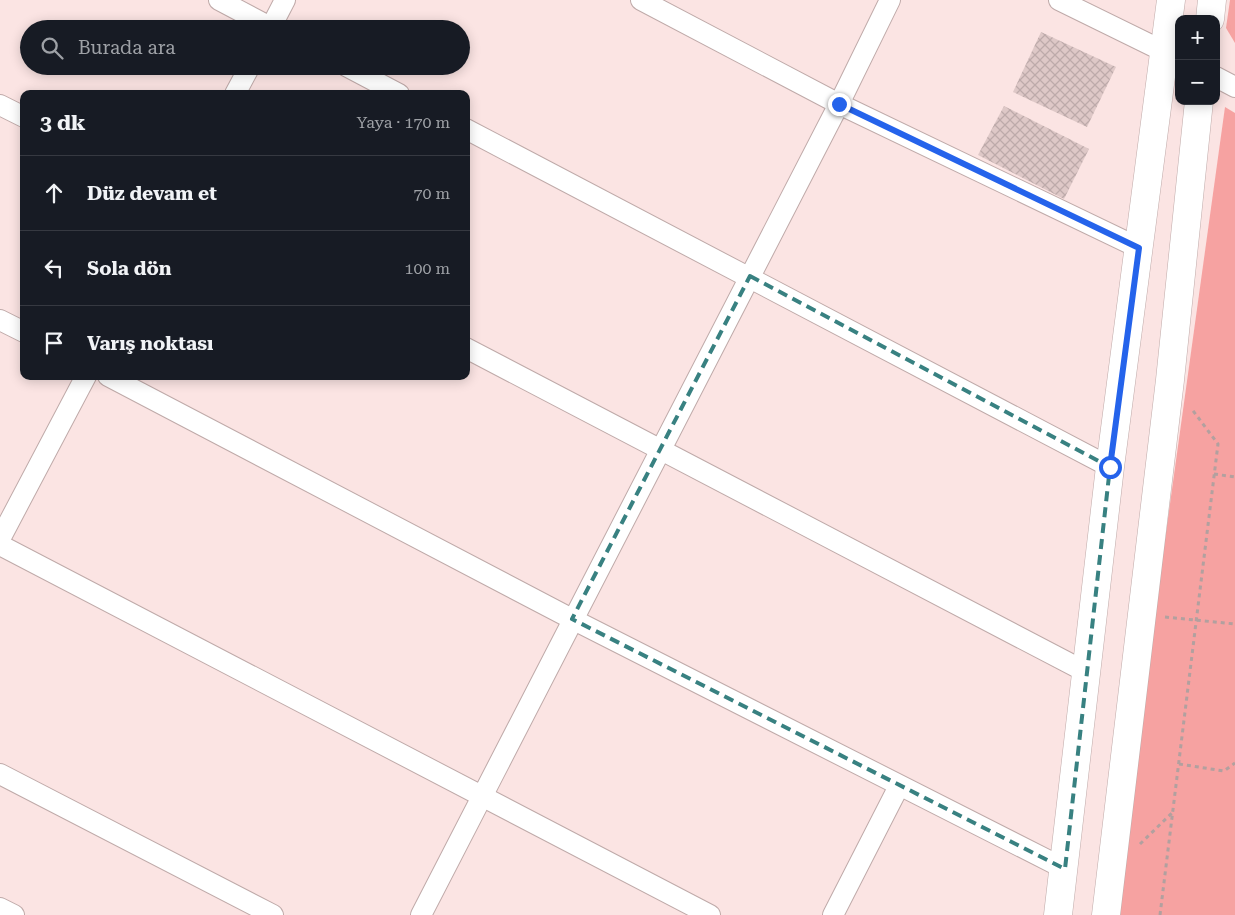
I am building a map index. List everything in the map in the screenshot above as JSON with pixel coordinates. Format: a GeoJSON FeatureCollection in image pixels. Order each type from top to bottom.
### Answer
{"type":"FeatureCollection","features":[{"type":"Feature","properties":{"kind":"main road"},"geometry":{"type":"LineString","coordinates":[[1058,915],[1065,869],[1110,467],[1171,0]]}},
{"type":"Feature","properties":{"kind":"main road"},"geometry":{"type":"LineString","coordinates":[[1210,15],[1212,0]]}},
{"type":"Feature","properties":{"kind":"main road"},"geometry":{"type":"LineString","coordinates":[[1106,915],[1170,380],[1199,105]]}},
{"type":"Feature","properties":{"kind":"street"},"geometry":{"type":"LineString","coordinates":[[219,0],[257,20]]}},
{"type":"Feature","properties":{"kind":"street"},"geometry":{"type":"LineString","coordinates":[[276,20],[285,0]]}},
{"type":"Feature","properties":{"kind":"street"},"geometry":{"type":"LineString","coordinates":[[640,0],[839,104],[1139,248]]}},
{"type":"Feature","properties":{"kind":"street"},"geometry":{"type":"LineString","coordinates":[[421,915],[839,104],[890,0]]}},
{"type":"Feature","properties":{"kind":"street"},"geometry":{"type":"LineString","coordinates":[[1059,0],[1165,52]]}},
{"type":"Feature","properties":{"kind":"street"},"geometry":{"type":"LineString","coordinates":[[237,90],[245,75]]}},
{"type":"Feature","properties":{"kind":"street"},"geometry":{"type":"LineString","coordinates":[[363,75],[391,90]]}},
{"type":"Feature","properties":{"kind":"street"},"geometry":{"type":"LineString","coordinates":[[1220,79],[1235,87]]}},
{"type":"Feature","properties":{"kind":"street"},"geometry":{"type":"LineString","coordinates":[[0,105],[20,115]]}},
{"type":"Feature","properties":{"kind":"street"},"geometry":{"type":"LineString","coordinates":[[470,131],[750,276],[1110,467]]}},
{"type":"Feature","properties":{"kind":"street"},"geometry":{"type":"LineString","coordinates":[[0,320],[20,330]]}},
{"type":"Feature","properties":{"kind":"street"},"geometry":{"type":"LineString","coordinates":[[470,350],[1086,672]]}},
{"type":"Feature","properties":{"kind":"street"},"geometry":{"type":"LineString","coordinates":[[0,539],[84,380]]}},
{"type":"Feature","properties":{"kind":"street"},"geometry":{"type":"LineString","coordinates":[[116,380],[572,619],[1065,869]]}},
{"type":"Feature","properties":{"kind":"street"},"geometry":{"type":"LineString","coordinates":[[0,545],[710,915]]}},
{"type":"Feature","properties":{"kind":"street"},"geometry":{"type":"LineString","coordinates":[[0,774],[273,915]]}},
{"type":"Feature","properties":{"kind":"street"},"geometry":{"type":"LineString","coordinates":[[832,915],[899,786]]}},
{"type":"Feature","properties":{"kind":"street"},"geometry":{"type":"LineString","coordinates":[[0,908],[14,915]]}},
{"type":"Feature","properties":{"kind":"path"},"geometry":{"type":"LineString","coordinates":[[1160,915],[1218,444],[1170,380]]}},
{"type":"Feature","properties":{"kind":"path"},"geometry":{"type":"LineString","coordinates":[[1214,474],[1235,477]]}},
{"type":"Feature","properties":{"kind":"path"},"geometry":{"type":"LineString","coordinates":[[1160,617],[1235,624]]}},
{"type":"Feature","properties":{"kind":"path"},"geometry":{"type":"LineString","coordinates":[[1179,764],[1224,771],[1235,763]]}},
{"type":"Feature","properties":{"kind":"path"},"geometry":{"type":"LineString","coordinates":[[1139,845],[1174,811]]}},
{"type":"Feature","properties":{"kind":"highlighted area"},"geometry":{"type":"Polygon","coordinates":[[[750,276],[1110,467],[1065,869],[572,619],[750,276]]]}},
{"type":"Feature","properties":{"kind":"shaded area"},"geometry":{"type":"Polygon","coordinates":[[[1230,0],[1235,0],[1235,43],[1226,28],[1230,0]]]}},
{"type":"Feature","properties":{"kind":"shaded area"},"geometry":{"type":"Polygon","coordinates":[[[1225,107],[1235,113],[1235,915],[1113,915],[1225,107]]]}},
{"type":"Feature","properties":{"kind":"building"},"geometry":{"type":"Polygon","coordinates":[[[1041,32],[1116,67],[1087,127],[1013,92],[1041,32]]]}},
{"type":"Feature","properties":{"kind":"building"},"geometry":{"type":"Polygon","coordinates":[[[1004,106],[1089,149],[1064,199],[978,155],[1004,106]]]}},
{"type":"Feature","properties":{"kind":"route"},"geometry":{"type":"LineString","coordinates":[[839,104],[1139,248],[1110,467]]}}]}
